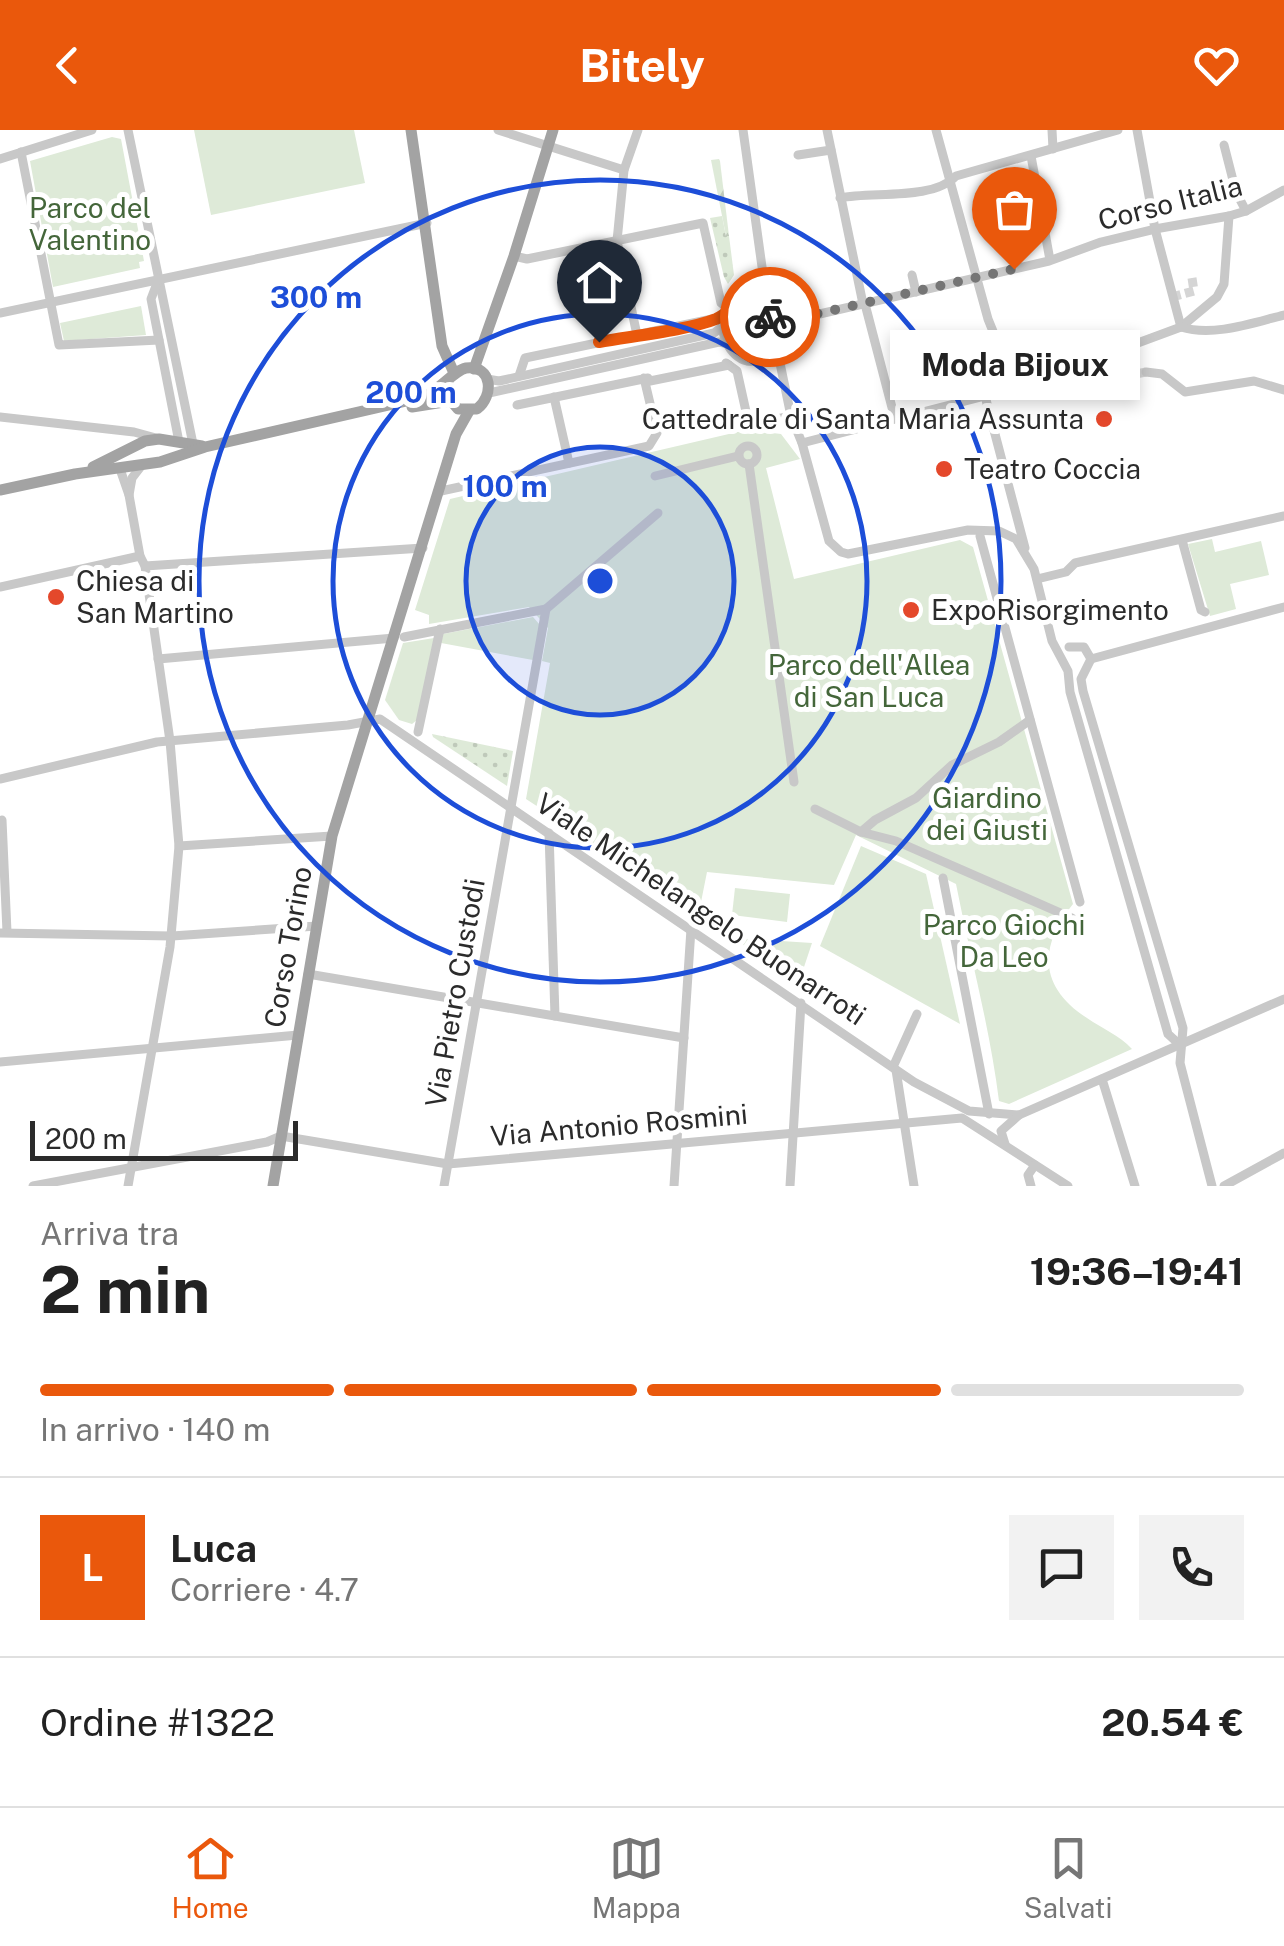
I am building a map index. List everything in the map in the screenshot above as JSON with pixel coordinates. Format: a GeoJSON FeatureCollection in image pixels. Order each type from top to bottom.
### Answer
{"type":"FeatureCollection","features":[{"type":"Feature","properties":{"kind":"main road"},"geometry":{"type":"LineString","coordinates":[[411,130],[442,346],[451,377],[456,434]]}},
{"type":"Feature","properties":{"kind":"main road"},"geometry":{"type":"LineString","coordinates":[[474,369],[553,130]]}},
{"type":"Feature","properties":{"kind":"main road"},"geometry":{"type":"LineString","coordinates":[[0,490],[160,462],[199,446],[374,410],[424,397],[451,377],[474,369]]}},
{"type":"Feature","properties":{"kind":"main road"},"geometry":{"type":"LineString","coordinates":[[456,434],[469,411],[483,405],[489,393],[487,379],[474,369]]}},
{"type":"Feature","properties":{"kind":"main road"},"geometry":{"type":"LineString","coordinates":[[374,410],[392,412],[452,404],[469,411]]}},
{"type":"Feature","properties":{"kind":"main road","name":"Corso Torino"},"geometry":{"type":"LineString","coordinates":[[273,1186],[332,836],[366,720],[399,637],[456,434]]}},
{"type":"Feature","properties":{"kind":"main road"},"geometry":{"type":"LineString","coordinates":[[75,474],[144,441],[159,439],[199,446]]}},
{"type":"Feature","properties":{"kind":"main road"},"geometry":{"type":"LineString","coordinates":[[159,439],[166,449],[160,462]]}},
{"type":"Feature","properties":{"kind":"main road"},"geometry":{"type":"LineString","coordinates":[[126,451],[140,465]]}},
{"type":"Feature","properties":{"kind":"main road"},"geometry":{"type":"LineString","coordinates":[[120,469],[126,451]]}},
{"type":"Feature","properties":{"kind":"street"},"geometry":{"type":"LineString","coordinates":[[0,158],[92,130]]}},
{"type":"Feature","properties":{"kind":"street"},"geometry":{"type":"LineString","coordinates":[[128,130],[199,446]]}},
{"type":"Feature","properties":{"kind":"street"},"geometry":{"type":"LineString","coordinates":[[498,130],[624,170]]}},
{"type":"Feature","properties":{"kind":"street"},"geometry":{"type":"LineString","coordinates":[[636,334],[617,241],[624,170],[638,130]]}},
{"type":"Feature","properties":{"kind":"street"},"geometry":{"type":"LineString","coordinates":[[532,402],[520,380],[525,358],[716,318],[764,274],[744,130]]}},
{"type":"Feature","properties":{"kind":"street"},"geometry":{"type":"LineString","coordinates":[[827,130],[864,304],[896,419]]}},
{"type":"Feature","properties":{"kind":"street"},"geometry":{"type":"LineString","coordinates":[[936,130],[988,319],[1016,388]]}},
{"type":"Feature","properties":{"kind":"street"},"geometry":{"type":"LineString","coordinates":[[1052,130],[1053,149]]}},
{"type":"Feature","properties":{"kind":"street"},"geometry":{"type":"LineString","coordinates":[[840,198],[890,196],[950,182],[956,176],[1118,130]]}},
{"type":"Feature","properties":{"kind":"street"},"geometry":{"type":"LineString","coordinates":[[1137,130],[1155,229],[1179,322],[1194,331],[1240,326],[1284,315]]}},
{"type":"Feature","properties":{"kind":"street"},"geometry":{"type":"LineString","coordinates":[[1224,145],[1236,192],[1246,212]]}},
{"type":"Feature","properties":{"kind":"street"},"geometry":{"type":"LineString","coordinates":[[798,155],[831,150]]}},
{"type":"Feature","properties":{"kind":"street"},"geometry":{"type":"LineString","coordinates":[[21,152],[59,345],[159,340]]}},
{"type":"Feature","properties":{"kind":"street"},"geometry":{"type":"LineString","coordinates":[[1031,156],[1050,260]]}},
{"type":"Feature","properties":{"kind":"street","name":"Corso Italia"},"geometry":{"type":"LineString","coordinates":[[772,324],[978,278],[1155,229],[1246,212],[1284,190]]}},
{"type":"Feature","properties":{"kind":"street"},"geometry":{"type":"LineString","coordinates":[[802,443],[1016,388],[1179,322],[1216,298],[1224,284],[1229,216]]}},
{"type":"Feature","properties":{"kind":"street"},"geometry":{"type":"LineString","coordinates":[[0,313],[427,222]]}},
{"type":"Feature","properties":{"kind":"street"},"geometry":{"type":"LineString","coordinates":[[514,256],[527,259],[703,224],[721,304],[761,301],[772,324],[791,416],[802,443],[823,529],[834,548],[848,554],[911,539],[989,530],[1016,538],[1025,550]]}},
{"type":"Feature","properties":{"kind":"street"},"geometry":{"type":"LineString","coordinates":[[912,275],[916,292]]}},
{"type":"Feature","properties":{"kind":"street"},"geometry":{"type":"LineString","coordinates":[[159,278],[151,299],[179,442]]}},
{"type":"Feature","properties":{"kind":"street"},"geometry":{"type":"LineString","coordinates":[[489,393],[520,380],[714,333],[723,326],[731,306]]}},
{"type":"Feature","properties":{"kind":"street"},"geometry":{"type":"LineString","coordinates":[[723,326],[728,344]]}},
{"type":"Feature","properties":{"kind":"street"},"geometry":{"type":"LineString","coordinates":[[487,379],[520,380],[719,342],[728,344],[746,360],[779,356]]}},
{"type":"Feature","properties":{"kind":"street"},"geometry":{"type":"LineString","coordinates":[[518,405],[727,363],[737,372],[749,426],[791,416]]}},
{"type":"Feature","properties":{"kind":"street"},"geometry":{"type":"LineString","coordinates":[[1146,372],[1162,374],[1184,392],[1254,381],[1284,390]]}},
{"type":"Feature","properties":{"kind":"street"},"geometry":{"type":"LineString","coordinates":[[441,490],[649,446],[657,433],[644,378]]}},
{"type":"Feature","properties":{"kind":"street"},"geometry":{"type":"LineString","coordinates":[[985,396],[1025,550],[1051,634],[1068,671],[1070,692],[1168,1034],[1180,1046]]}},
{"type":"Feature","properties":{"kind":"street"},"geometry":{"type":"LineString","coordinates":[[554,397],[570,463]]}},
{"type":"Feature","properties":{"kind":"street"},"geometry":{"type":"LineString","coordinates":[[0,417],[134,432],[159,439]]}},
{"type":"Feature","properties":{"kind":"street"},"geometry":{"type":"LineString","coordinates":[[655,476],[738,456],[742,448],[753,447],[757,456],[749,464]]}},
{"type":"Feature","properties":{"kind":"street"},"geometry":{"type":"LineString","coordinates":[[738,456],[749,464]]}},
{"type":"Feature","properties":{"kind":"street"},"geometry":{"type":"LineString","coordinates":[[749,464],[794,782]]}},
{"type":"Feature","properties":{"kind":"street"},"geometry":{"type":"LineString","coordinates":[[129,495],[132,478],[140,465]]}},
{"type":"Feature","properties":{"kind":"street"},"geometry":{"type":"LineString","coordinates":[[120,469],[143,561],[170,742],[179,846],[172,936],[128,1186]]}},
{"type":"Feature","properties":{"kind":"street"},"geometry":{"type":"LineString","coordinates":[[158,659],[399,637],[546,609],[658,513]]}},
{"type":"Feature","properties":{"kind":"street"},"geometry":{"type":"LineString","coordinates":[[1036,579],[1066,572],[1074,563],[1281,517],[1284,530]]}},
{"type":"Feature","properties":{"kind":"street"},"geometry":{"type":"LineString","coordinates":[[980,536],[1080,902]]}},
{"type":"Feature","properties":{"kind":"street"},"geometry":{"type":"LineString","coordinates":[[1182,540],[1202,612]]}},
{"type":"Feature","properties":{"kind":"street"},"geometry":{"type":"LineString","coordinates":[[0,587],[143,561],[422,548]]}},
{"type":"Feature","properties":{"kind":"street"},"geometry":{"type":"LineString","coordinates":[[1210,1184],[1181,1066],[1183,1028],[1082,690],[1084,672],[1091,659],[1284,607]]}},
{"type":"Feature","properties":{"kind":"street","name":"Via Pietro Custodi"},"geometry":{"type":"LineString","coordinates":[[444,1186],[546,609]]}},
{"type":"Feature","properties":{"kind":"street"},"geometry":{"type":"LineString","coordinates":[[418,732],[440,630]]}},
{"type":"Feature","properties":{"kind":"street"},"geometry":{"type":"LineString","coordinates":[[1051,634],[1069,647],[1084,647],[1091,659]]}},
{"type":"Feature","properties":{"kind":"street"},"geometry":{"type":"LineString","coordinates":[[1062,659],[1069,647]]}},
{"type":"Feature","properties":{"kind":"street"},"geometry":{"type":"LineString","coordinates":[[1068,671],[1084,672]]}},
{"type":"Feature","properties":{"kind":"street"},"geometry":{"type":"LineString","coordinates":[[861,832],[874,820],[916,798],[952,765],[999,742],[1030,716]]}},
{"type":"Feature","properties":{"kind":"street","name":"Viale Michelangelo Buonarroti"},"geometry":{"type":"LineString","coordinates":[[366,720],[380,719],[952,1104],[989,1114],[1019,1115]]}},
{"type":"Feature","properties":{"kind":"street"},"geometry":{"type":"LineString","coordinates":[[0,779],[170,742],[366,720]]}},
{"type":"Feature","properties":{"kind":"street"},"geometry":{"type":"LineString","coordinates":[[815,809],[845,826],[896,842],[1072,918]]}},
{"type":"Feature","properties":{"kind":"street"},"geometry":{"type":"LineString","coordinates":[[2,820],[4,933],[172,936],[316,926]]}},
{"type":"Feature","properties":{"kind":"street"},"geometry":{"type":"LineString","coordinates":[[548,833],[555,1016]]}},
{"type":"Feature","properties":{"kind":"street"},"geometry":{"type":"LineString","coordinates":[[179,846],[332,836]]}},
{"type":"Feature","properties":{"kind":"street"},"geometry":{"type":"LineString","coordinates":[[943,878],[989,1114]]}},
{"type":"Feature","properties":{"kind":"street"},"geometry":{"type":"LineString","coordinates":[[674,1186],[691,928]]}},
{"type":"Feature","properties":{"kind":"street"},"geometry":{"type":"LineString","coordinates":[[308,974],[684,1038]]}},
{"type":"Feature","properties":{"kind":"street"},"geometry":{"type":"LineString","coordinates":[[1068,1186],[1010,1150],[1001,1131],[1019,1115],[1284,999]]}},
{"type":"Feature","properties":{"kind":"street"},"geometry":{"type":"LineString","coordinates":[[790,1186],[800,1003]]}},
{"type":"Feature","properties":{"kind":"street"},"geometry":{"type":"LineString","coordinates":[[1161,1010],[1166,1013],[1176,1006]]}},
{"type":"Feature","properties":{"kind":"street"},"geometry":{"type":"LineString","coordinates":[[914,1186],[894,1068],[918,1014]]}},
{"type":"Feature","properties":{"kind":"street"},"geometry":{"type":"LineString","coordinates":[[0,1062],[298,1035]]}},
{"type":"Feature","properties":{"kind":"street"},"geometry":{"type":"LineString","coordinates":[[1102,1079],[1135,1186]]}},
{"type":"Feature","properties":{"kind":"street","name":"Via Antonio Rosmini"},"geometry":{"type":"LineString","coordinates":[[281,1136],[448,1164],[962,1118],[1010,1150]]}},
{"type":"Feature","properties":{"kind":"street"},"geometry":{"type":"LineString","coordinates":[[35,1186],[281,1136]]}},
{"type":"Feature","properties":{"kind":"street"},"geometry":{"type":"LineString","coordinates":[[1224,1186],[1284,1153]]}},
{"type":"Feature","properties":{"kind":"street"},"geometry":{"type":"LineString","coordinates":[[1031,1186],[1028,1176],[1035,1164]]}},
{"type":"Feature","properties":{"kind":"green space"},"geometry":{"type":"Polygon","coordinates":[[[194,130],[354,130],[365,183],[211,215],[194,130]]]}},
{"type":"Feature","properties":{"kind":"green space","name":"Parco del Valentino"},"geometry":{"type":"Polygon","coordinates":[[[112,137],[121,139],[144,261],[139,262],[140,268],[53,287],[30,161],[112,137]]]}},
{"type":"Feature","properties":{"kind":"green space"},"geometry":{"type":"Polygon","coordinates":[[[719,159],[729,236],[711,160],[719,159]]]}},
{"type":"Feature","properties":{"kind":"green space"},"geometry":{"type":"Polygon","coordinates":[[[722,216],[734,275],[728,284],[710,218],[722,216]]]}},
{"type":"Feature","properties":{"kind":"green space"},"geometry":{"type":"Polygon","coordinates":[[[141,306],[146,335],[64,341],[60,323],[141,306]]]}},
{"type":"Feature","properties":{"kind":"green space"},"geometry":{"type":"Polygon","coordinates":[[[746,430],[781,434],[800,459],[766,468],[794,579],[960,540],[973,547],[1073,904],[1054,935],[1049,965],[1052,979],[1071,1006],[1132,1049],[1009,1104],[999,1101],[956,884],[856,835],[834,885],[707,872],[699,912],[526,799],[550,663],[542,661],[548,628],[529,607],[429,624],[429,615],[415,610],[450,499],[746,430]]]}},
{"type":"Feature","properties":{"kind":"green space"},"geometry":{"type":"Polygon","coordinates":[[[1212,539],[1215,552],[1261,541],[1269,575],[1230,584],[1236,609],[1210,616],[1188,544],[1212,539]]]}},
{"type":"Feature","properties":{"kind":"green space"},"geometry":{"type":"Polygon","coordinates":[[[533,617],[540,625],[533,660],[441,643],[443,634],[533,617]]]}},
{"type":"Feature","properties":{"kind":"green space"},"geometry":{"type":"Polygon","coordinates":[[[434,638],[417,720],[412,724],[399,720],[385,700],[403,643],[434,638]]]}},
{"type":"Feature","properties":{"kind":"green space"},"geometry":{"type":"Polygon","coordinates":[[[432,734],[513,751],[507,786],[433,737],[432,734]]]}},
{"type":"Feature","properties":{"kind":"green space"},"geometry":{"type":"Polygon","coordinates":[[[861,846],[926,874],[960,1024],[820,946],[861,846]]]}},
{"type":"Feature","properties":{"kind":"green space"},"geometry":{"type":"Polygon","coordinates":[[[735,888],[790,894],[787,922],[732,915],[735,888]]]}},
{"type":"Feature","properties":{"kind":"green space"},"geometry":{"type":"Polygon","coordinates":[[[733,938],[812,943],[799,982],[733,938]]]}},
{"type":"Feature","properties":{"kind":"tunnel"},"geometry":{"type":"LineString","coordinates":[[1172,297],[1194,291],[1192,278]]}},
{"type":"Feature","properties":{"kind":"tunnel"},"geometry":{"type":"LineString","coordinates":[[1126,376],[1146,372]]}},
{"type":"Feature","properties":{"kind":"way so far"},"geometry":{"type":"LineString","coordinates":[[770,317],[772,324],[1014,269]]}},
{"type":"Feature","properties":{"kind":"place","name":"Moda Bijoux"},"geometry":{"type":"Point","coordinates":[1014,269]}},
{"type":"Feature","properties":{"kind":"place","name":"Cattedrale di Santa Maria Assunta"},"geometry":{"type":"Point","coordinates":[1104,419]}},
{"type":"Feature","properties":{"kind":"place","name":"Teatro Coccia"},"geometry":{"type":"Point","coordinates":[944,469]}},
{"type":"Feature","properties":{"kind":"place","name":"Chiesa di San Martino"},"geometry":{"type":"Point","coordinates":[56,597]}},
{"type":"Feature","properties":{"kind":"place","name":"ExpoRisorgimento"},"geometry":{"type":"Point","coordinates":[911,610]}},
{"type":"Feature","properties":{"kind":"route"},"geometry":{"type":"LineString","coordinates":[[599,342],[716,318],[734,304],[754,299],[764,304],[770,317]]}},
{"type":"Feature","properties":{"kind":"park label","name":"Parco dell'Allea di San Luca"},"geometry":{"type":"Point","coordinates":[869,681]}},
{"type":"Feature","properties":{"kind":"park label","name":"Giardino dei Giusti"},"geometry":{"type":"Point","coordinates":[987,814]}},
{"type":"Feature","properties":{"kind":"park label","name":"Parco Giochi Da Leo"},"geometry":{"type":"Point","coordinates":[1004,941]}}]}
